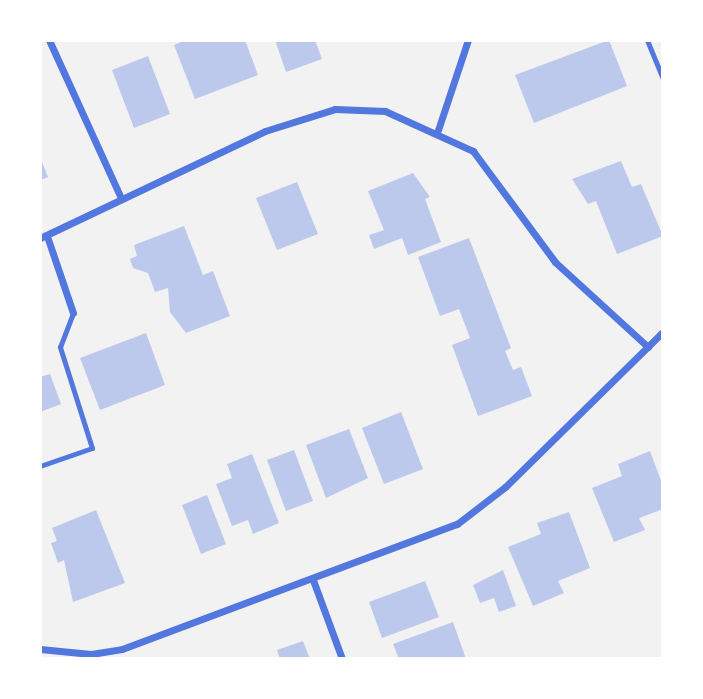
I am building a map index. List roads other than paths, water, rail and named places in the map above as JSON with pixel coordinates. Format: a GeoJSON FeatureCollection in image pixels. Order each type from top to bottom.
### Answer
{"type":"FeatureCollection","features":[{"type":"Feature","properties":{"kind":"street"},"geometry":{"type":"LineString","coordinates":[[49,40],[120,196]]}},
{"type":"Feature","properties":{"kind":"street"},"geometry":{"type":"LineString","coordinates":[[438,130],[468,40]]}},
{"type":"Feature","properties":{"kind":"street"},"geometry":{"type":"LineString","coordinates":[[73,313],[44,239],[120,196],[265,131],[335,109],[385,111],[438,130],[473,151],[555,262],[648,347]]}},
{"type":"Feature","properties":{"kind":"street"},"geometry":{"type":"LineString","coordinates":[[40,649],[91,654],[122,649],[313,580],[457,524],[505,487],[663,332]]}},
{"type":"Feature","properties":{"kind":"street"},"geometry":{"type":"LineString","coordinates":[[313,580],[342,659]]}},
{"type":"Feature","properties":{"kind":"lane"},"geometry":{"type":"LineString","coordinates":[[647,40],[663,79]]}},
{"type":"Feature","properties":{"kind":"lane"},"geometry":{"type":"LineString","coordinates":[[40,466],[92,448],[60,347],[73,313]]}}]}
